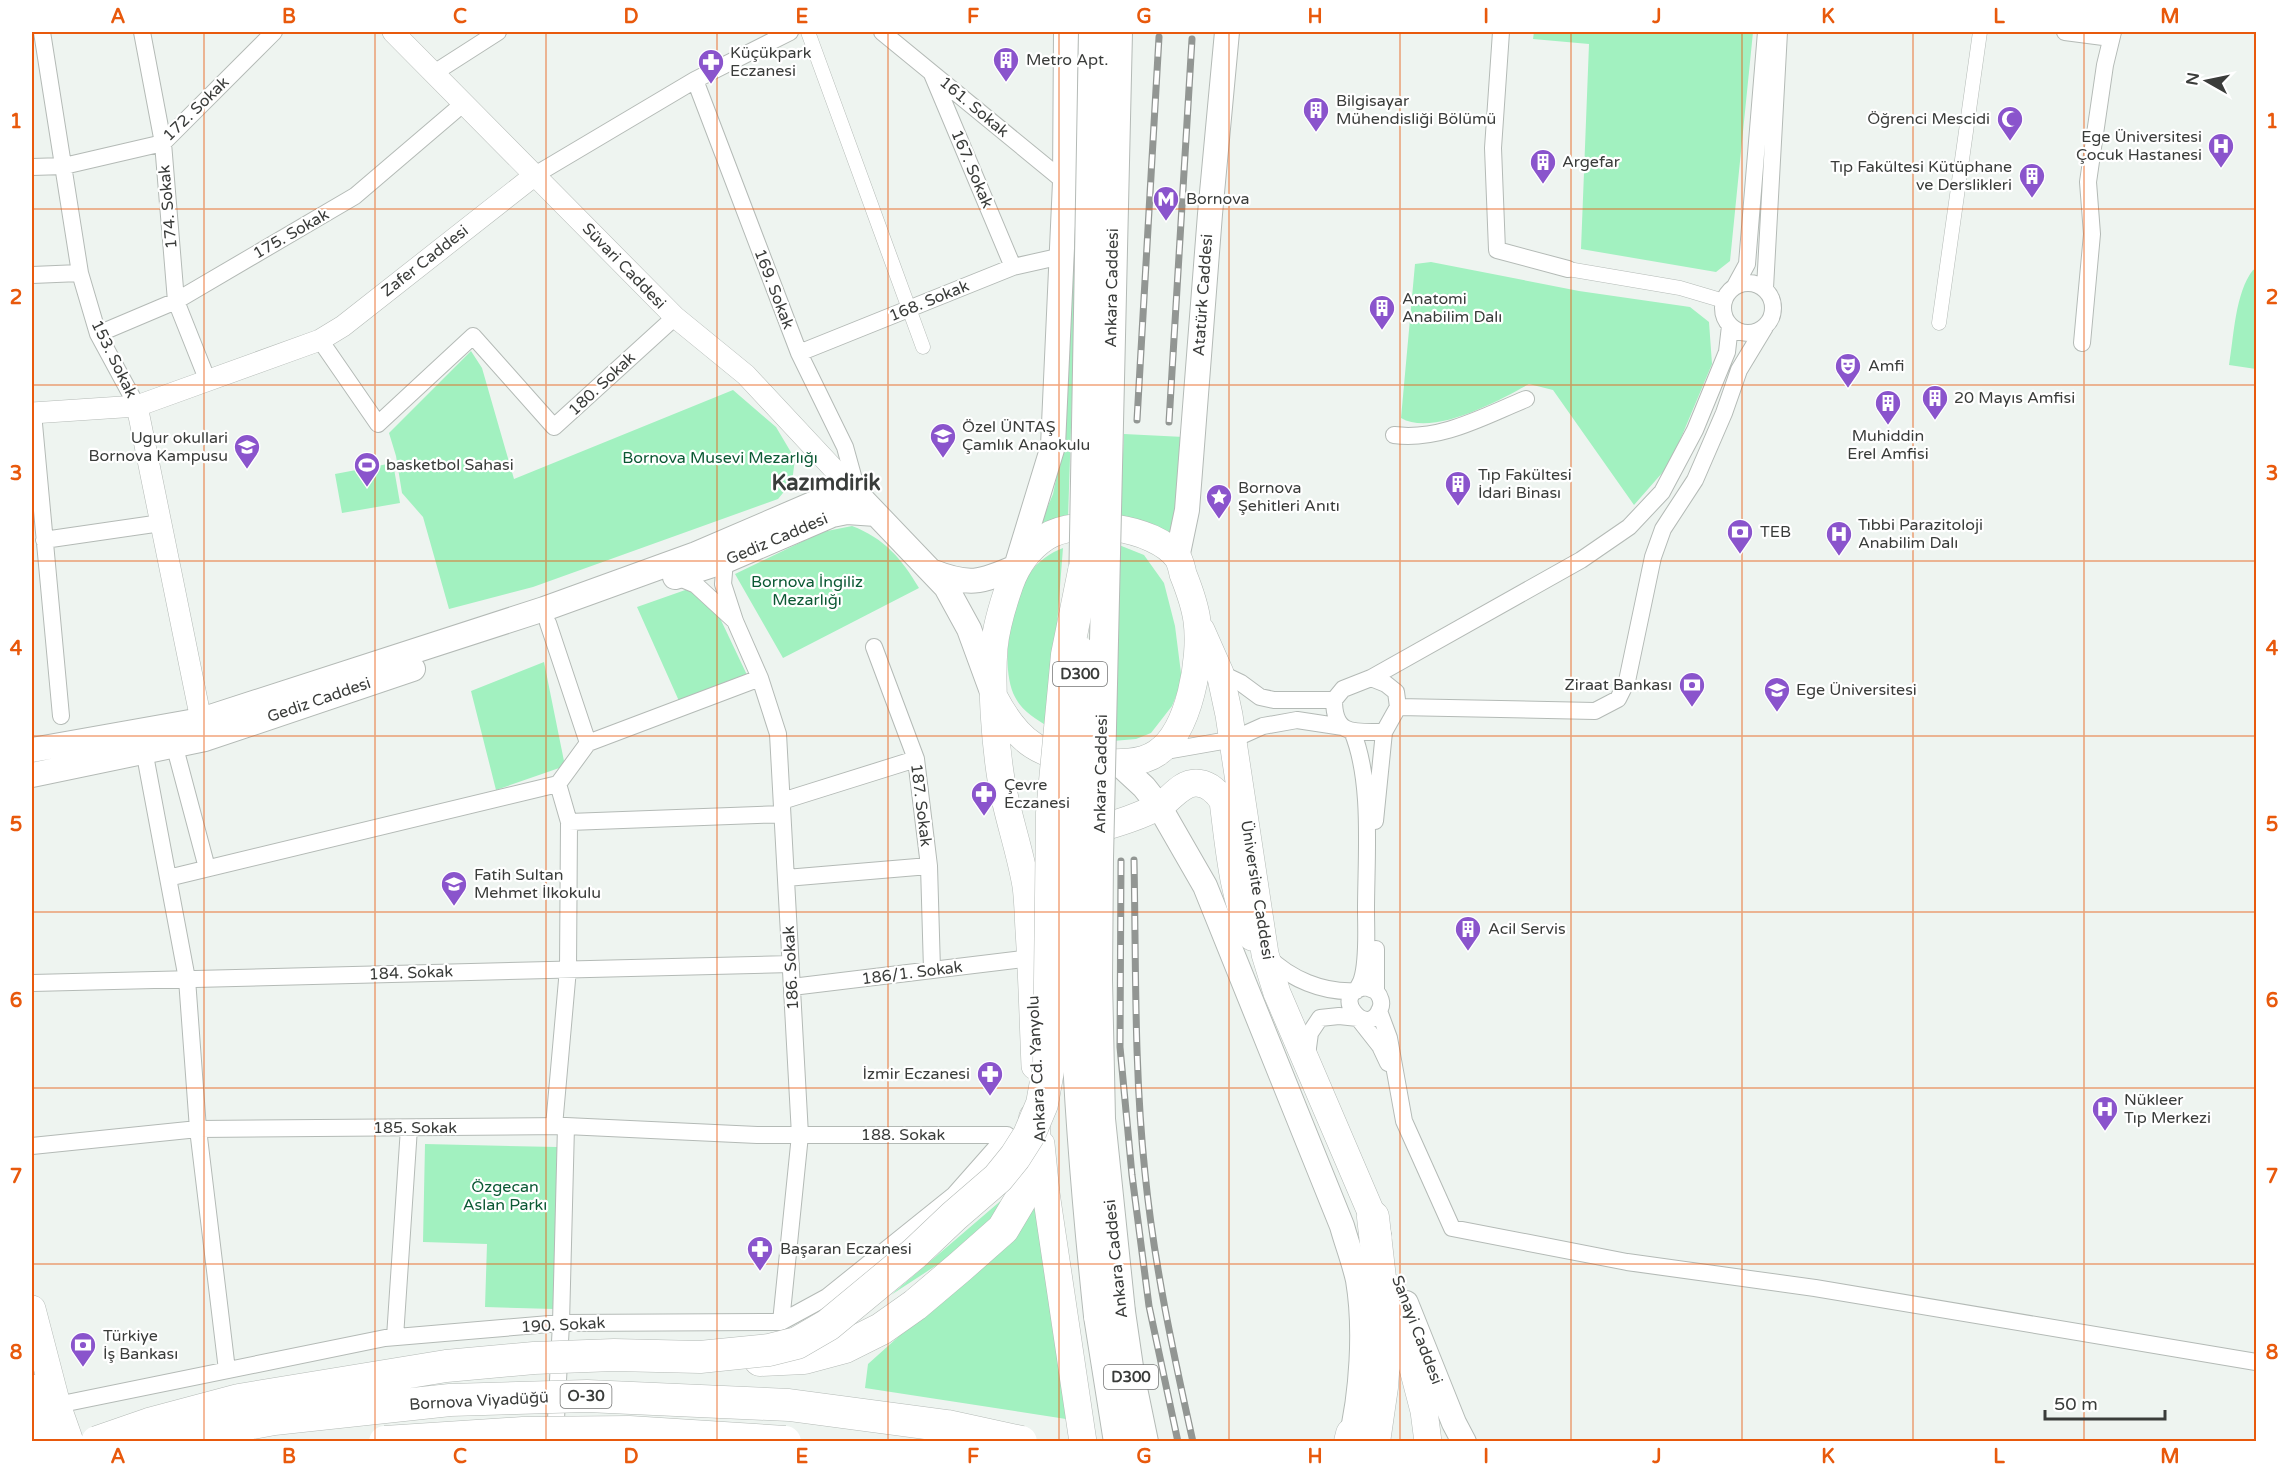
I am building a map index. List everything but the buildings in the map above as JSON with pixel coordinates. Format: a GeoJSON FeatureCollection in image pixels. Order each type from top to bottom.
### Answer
{"type":"FeatureCollection","features":[{"type":"Feature","properties":{"kind":"highway","name":"Ankara Caddesi"},"geometry":{"type":"LineString","coordinates":[[1094,32],[1083,571],[1074,857],[1074,974],[1083,1175],[1110,1314],[1130,1374],[1144,1442]]}},
{"type":"Feature","properties":{"kind":"highway","name":"Ankara Caddesi"},"geometry":{"type":"LineString","coordinates":[[1118,32],[1098,980],[1101,1119],[1118,1442]]}},
{"type":"Feature","properties":{"kind":"highway"},"geometry":{"type":"LineString","coordinates":[[700,1357],[769,1350],[797,1343],[828,1325],[915,1253],[998,1178],[1029,1135],[1042,1104],[1049,1065],[1052,813],[1067,655],[1083,571]]}},
{"type":"Feature","properties":{"kind":"highway"},"geometry":{"type":"LineString","coordinates":[[97,1442],[149,1424],[239,1400],[446,1365],[591,1356],[764,1360],[804,1358],[845,1347],[881,1329],[915,1305],[1003,1229],[1025,1192],[1031,1173],[1036,1093]]}},
{"type":"Feature","properties":{"kind":"highway"},"geometry":{"type":"LineString","coordinates":[[1356,1440],[1383,1387],[1386,1331],[1373,1217]]}},
{"type":"Feature","properties":{"kind":"highway","name":"Bornova Viyadüğü"},"geometry":{"type":"LineString","coordinates":[[152,1442],[274,1419],[363,1409],[450,1400],[587,1396],[789,1405],[947,1426],[1021,1442]]}},
{"type":"Feature","properties":{"kind":"highway","name":"Bornova Viyadüğü"},"geometry":{"type":"LineString","coordinates":[[385,1442],[523,1433],[629,1432],[785,1442]]}},
{"type":"Feature","properties":{"kind":"main road"},"geometry":{"type":"LineString","coordinates":[[1016,567],[1053,446],[1065,182],[1066,32]]}},
{"type":"Feature","properties":{"kind":"main road","name":"Atatürk Caddesi"},"geometry":{"type":"LineString","coordinates":[[1177,558],[1187,510],[1209,214],[1227,32]]}},
{"type":"Feature","properties":{"kind":"main road","name":"Gediz Caddesi"},"geometry":{"type":"LineString","coordinates":[[32,750],[201,720],[544,609],[696,554],[824,499],[847,494],[858,495]]}},
{"type":"Feature","properties":{"kind":"main road"},"geometry":{"type":"LineString","coordinates":[[858,495],[946,587],[965,620],[994,697],[1021,738],[1059,756],[1083,761],[1118,763],[1146,758],[1158,753],[1173,735],[1186,709],[1196,669],[1197,623],[1189,589],[1177,558],[1157,541],[1137,532],[1093,526],[1072,527],[1054,533],[1035,546],[1016,567],[986,580],[956,579],[931,571]]}},
{"type":"Feature","properties":{"kind":"main road","name":"Gediz Caddesi"},"geometry":{"type":"LineString","coordinates":[[32,775],[205,739],[725,561],[832,515],[847,512],[876,514]]}},
{"type":"Feature","properties":{"kind":"main road","name":"Ankara Cd. Yanyolu"},"geometry":{"type":"LineString","coordinates":[[1016,567],[1002,609],[994,647],[994,697],[1001,778],[1026,887],[1036,1093],[1046,1193],[1083,1442]]}},
{"type":"Feature","properties":{"kind":"main road","name":"Üniversite Caddesi"},"geometry":{"type":"LineString","coordinates":[[1197,623],[1220,673],[1234,739],[1265,954],[1277,993],[1373,1217],[1424,1411],[1428,1442]]}},
{"type":"Feature","properties":{"kind":"main road"},"geometry":{"type":"LineString","coordinates":[[1118,763],[1144,787],[1164,813],[1205,886],[1342,1226],[1358,1278],[1363,1325],[1356,1440]]}},
{"type":"Feature","properties":{"kind":"main road"},"geometry":{"type":"LineString","coordinates":[[1026,887],[1033,861],[1042,846],[1127,820],[1164,813],[1181,789],[1197,783],[1210,788],[1219,795],[1222,801],[1233,880],[1239,903],[1253,939],[1265,954]]}},
{"type":"Feature","properties":{"kind":"main road","name":"Sanayi Caddesi"},"geometry":{"type":"LineString","coordinates":[[1373,1217],[1436,1380],[1464,1442]]}},
{"type":"Feature","properties":{"kind":"main road"},"geometry":{"type":"LineString","coordinates":[[32,1309],[44,1424]]}},
{"type":"Feature","properties":{"kind":"main road"},"geometry":{"type":"LineString","coordinates":[[32,1388],[44,1424],[70,1442]]}},
{"type":"Feature","properties":{"kind":"street","name":"153. Sokak"},"geometry":{"type":"LineString","coordinates":[[42,32],[38,49],[64,166],[80,273],[98,334],[136,406],[201,720]]}},
{"type":"Feature","properties":{"kind":"street","name":"174. Sokak"},"geometry":{"type":"LineString","coordinates":[[142,32],[163,143],[176,302],[207,379]]}},
{"type":"Feature","properties":{"kind":"street","name":"172. Sokak"},"geometry":{"type":"LineString","coordinates":[[32,167],[64,166],[163,143],[274,32]]}},
{"type":"Feature","properties":{"kind":"street","name":"Süvari Caddesi"},"geometry":{"type":"LineString","coordinates":[[393,32],[675,317],[746,375],[858,495]]}},
{"type":"Feature","properties":{"kind":"street"},"geometry":{"type":"LineString","coordinates":[[434,74],[498,32]]}},
{"type":"Feature","properties":{"kind":"street","name":"Zafer Caddesi"},"geometry":{"type":"LineString","coordinates":[[32,413],[136,406],[320,340],[343,326],[535,175],[695,80],[790,32]]}},
{"type":"Feature","properties":{"kind":"street"},"geometry":{"type":"LineString","coordinates":[[808,32],[923,347]]}},
{"type":"Feature","properties":{"kind":"street","name":"161. Sokak"},"geometry":{"type":"LineString","coordinates":[[882,32],[1065,182]]}},
{"type":"Feature","properties":{"kind":"street"},"geometry":{"type":"LineString","coordinates":[[1501,32],[1493,148],[1497,250],[1568,269],[1680,288],[1724,301]]}},
{"type":"Feature","properties":{"kind":"street"},"geometry":{"type":"LineString","coordinates":[[1735,286],[1747,264],[1766,32]]}},
{"type":"Feature","properties":{"kind":"street"},"geometry":{"type":"LineString","coordinates":[[1398,707],[1595,711],[1618,699],[1627,681],[1653,557],[1663,529],[1695,480],[1724,413],[1739,370],[1773,315],[1773,300],[1765,288],[1779,32]]}},
{"type":"Feature","properties":{"kind":"street"},"geometry":{"type":"LineString","coordinates":[[1939,323],[1980,32]]}},
{"type":"Feature","properties":{"kind":"street"},"geometry":{"type":"LineString","coordinates":[[2065,32],[2112,35],[2088,182],[2092,234],[2082,343]]}},
{"type":"Feature","properties":{"kind":"street","name":"167. Sokak"},"geometry":{"type":"LineString","coordinates":[[931,71],[1013,267]]}},
{"type":"Feature","properties":{"kind":"street","name":"169. Sokak"},"geometry":{"type":"LineString","coordinates":[[695,80],[799,353],[845,447],[858,495]]}},
{"type":"Feature","properties":{"kind":"street","name":"175. Sokak"},"geometry":{"type":"LineString","coordinates":[[98,334],[176,302],[355,196],[464,103]]}},
{"type":"Feature","properties":{"kind":"street","name":"168. Sokak"},"geometry":{"type":"LineString","coordinates":[[799,353],[1013,267],[1062,256]]}},
{"type":"Feature","properties":{"kind":"street"},"geometry":{"type":"LineString","coordinates":[[32,275],[80,273]]}},
{"type":"Feature","properties":{"kind":"street"},"geometry":{"type":"LineString","coordinates":[[1765,288],[1747,282],[1735,286],[1729,291],[1724,301],[1723,312],[1730,326],[1736,330],[1751,333],[1765,327]]}},
{"type":"Feature","properties":{"kind":"street","name":"180. Sokak"},"geometry":{"type":"LineString","coordinates":[[320,340],[378,424],[473,336],[554,428],[675,317]]}},
{"type":"Feature","properties":{"kind":"street"},"geometry":{"type":"LineString","coordinates":[[1395,1077],[1380,1046],[1354,1014],[1350,1005],[1352,995],[1362,979],[1364,967],[1367,823],[1363,775],[1357,743],[1334,716],[1334,700],[1343,689],[1371,678],[1581,560],[1629,527],[1662,492],[1695,430],[1727,352],[1730,326]]}},
{"type":"Feature","properties":{"kind":"street"},"geometry":{"type":"LineString","coordinates":[[1394,435],[1407,437],[1442,433],[1526,399]]}},
{"type":"Feature","properties":{"kind":"street"},"geometry":{"type":"LineString","coordinates":[[32,413],[61,716]]}},
{"type":"Feature","properties":{"kind":"street"},"geometry":{"type":"LineString","coordinates":[[44,540],[161,523]]}},
{"type":"Feature","properties":{"kind":"street","name":"186. Sokak"},"geometry":{"type":"LineString","coordinates":[[725,561],[723,584],[778,734],[800,1135],[781,1322]]}},
{"type":"Feature","properties":{"kind":"street","name":"186. Sokak"},"geometry":{"type":"LineString","coordinates":[[677,577],[696,585],[735,621]]}},
{"type":"Feature","properties":{"kind":"street"},"geometry":{"type":"LineString","coordinates":[[548,623],[588,742]]}},
{"type":"Feature","properties":{"kind":"street","name":"187. Sokak"},"geometry":{"type":"LineString","coordinates":[[874,647],[916,759],[929,866],[932,970]]}},
{"type":"Feature","properties":{"kind":"street"},"geometry":{"type":"LineString","coordinates":[[1220,673],[1241,683],[1260,697],[1274,700],[1334,700]]}},
{"type":"Feature","properties":{"kind":"street"},"geometry":{"type":"LineString","coordinates":[[168,878],[558,784],[588,742],[759,678]]}},
{"type":"Feature","properties":{"kind":"street"},"geometry":{"type":"LineString","coordinates":[[1371,678],[1386,684],[1396,692],[1398,707],[1384,732],[1374,816],[1376,991],[1382,1002],[1380,1011],[1389,1038],[1404,1121],[1452,1228],[1627,1262],[1815,1288],[2256,1362]]}},
{"type":"Feature","properties":{"kind":"street"},"geometry":{"type":"LineString","coordinates":[[1158,753],[1234,739],[1263,726],[1297,720],[1347,729],[1384,732]]}},
{"type":"Feature","properties":{"kind":"street"},"geometry":{"type":"LineString","coordinates":[[174,744],[207,868]]}},
{"type":"Feature","properties":{"kind":"street"},"geometry":{"type":"LineString","coordinates":[[144,750],[187,979],[198,1129],[227,1370]]}},
{"type":"Feature","properties":{"kind":"street"},"geometry":{"type":"LineString","coordinates":[[569,822],[782,808],[916,759]]}},
{"type":"Feature","properties":{"kind":"street"},"geometry":{"type":"LineString","coordinates":[[554,1442],[561,1323],[560,1126],[568,969],[569,822],[558,784]]}},
{"type":"Feature","properties":{"kind":"street"},"geometry":{"type":"LineString","coordinates":[[786,878],[929,866]]}},
{"type":"Feature","properties":{"kind":"street"},"geometry":{"type":"LineString","coordinates":[[1265,954],[1276,965],[1312,985],[1327,990],[1356,991],[1366,987],[1376,991]]}},
{"type":"Feature","properties":{"kind":"street","name":"186/1. Sokak"},"geometry":{"type":"LineString","coordinates":[[792,987],[1031,958]]}},
{"type":"Feature","properties":{"kind":"street","name":"184. Sokak"},"geometry":{"type":"LineString","coordinates":[[32,983],[791,964]]}},
{"type":"Feature","properties":{"kind":"street"},"geometry":{"type":"LineString","coordinates":[[1306,1060],[1310,1033],[1320,1018],[1339,1016],[1368,1020],[1380,1011]]}},
{"type":"Feature","properties":{"kind":"street","name":"185. Sokak"},"geometry":{"type":"LineString","coordinates":[[32,1146],[198,1129],[560,1126],[800,1135]]}},
{"type":"Feature","properties":{"kind":"street"},"geometry":{"type":"LineString","coordinates":[[395,1337],[409,1128]]}},
{"type":"Feature","properties":{"kind":"street","name":"188. Sokak"},"geometry":{"type":"LineString","coordinates":[[800,1135],[1006,1135]]}},
{"type":"Feature","properties":{"kind":"street","name":"190. Sokak"},"geometry":{"type":"LineString","coordinates":[[44,1424],[227,1370],[395,1337],[561,1323],[781,1322],[827,1297],[954,1194],[1006,1135]]}},
{"type":"Feature","properties":{"kind":"green space"},"geometry":{"type":"Polygon","coordinates":[[[1076,32],[1084,32],[1068,519],[1038,530],[1053,494],[1062,451],[1076,32]]]}},
{"type":"Feature","properties":{"kind":"green space"},"geometry":{"type":"Polygon","coordinates":[[[1534,32],[1753,32],[1730,261],[1716,272],[1581,249],[1589,44],[1533,39],[1534,32]]]}},
{"type":"Feature","properties":{"kind":"green space"},"geometry":{"type":"Polygon","coordinates":[[[1431,262],[1579,291],[1690,307],[1709,322],[1712,364],[1670,464],[1634,505],[1553,390],[1529,384],[1484,407],[1448,420],[1414,423],[1401,418],[1415,264],[1431,262]]]}},
{"type":"Feature","properties":{"kind":"green space"},"geometry":{"type":"Polygon","coordinates":[[[2256,269],[2256,369],[2229,365],[2242,290],[2253,270],[2256,269]]]}},
{"type":"Feature","properties":{"kind":"green space","name":"Bornova Musevi Mezarlığı"},"geometry":{"type":"Polygon","coordinates":[[[471,351],[482,368],[514,479],[733,390],[776,427],[795,459],[792,482],[778,499],[533,587],[449,609],[423,517],[402,493],[396,456],[389,433],[471,351]]]}},
{"type":"Feature","properties":{"kind":"green space"},"geometry":{"type":"Polygon","coordinates":[[[1124,434],[1184,437],[1172,537],[1120,516],[1124,434]]]}},
{"type":"Feature","properties":{"kind":"green space","name":"basketbol Sahasi"},"geometry":{"type":"Polygon","coordinates":[[[393,463],[400,503],[342,513],[335,474],[393,463]]]}},
{"type":"Feature","properties":{"kind":"green space","name":"Bornova İngiliz Mezarlığı"},"geometry":{"type":"Polygon","coordinates":[[[852,526],[883,543],[899,559],[919,588],[783,658],[735,574],[822,532],[852,526]]]}},
{"type":"Feature","properties":{"kind":"green space"},"geometry":{"type":"Polygon","coordinates":[[[1119,545],[1144,555],[1164,583],[1175,626],[1182,681],[1172,706],[1151,733],[1136,739],[1113,741],[1119,545]]]}},
{"type":"Feature","properties":{"kind":"green space"},"geometry":{"type":"Polygon","coordinates":[[[1063,548],[1049,727],[1025,711],[1015,697],[1010,684],[1008,668],[1009,634],[1017,600],[1030,573],[1041,561],[1063,548]]]}},
{"type":"Feature","properties":{"kind":"green space"},"geometry":{"type":"Polygon","coordinates":[[[691,588],[719,616],[747,675],[679,701],[637,607],[691,588]]]}},
{"type":"Feature","properties":{"kind":"green space"},"geometry":{"type":"Polygon","coordinates":[[[544,662],[565,766],[496,790],[471,691],[544,662]]]}},
{"type":"Feature","properties":{"kind":"green space","name":"Özgecan Aslan Parkı"},"geometry":{"type":"Polygon","coordinates":[[[425,1144],[557,1147],[554,1309],[485,1307],[487,1244],[423,1242],[425,1144]]]}},
{"type":"Feature","properties":{"kind":"green space"},"geometry":{"type":"Polygon","coordinates":[[[1013,1169],[1001,1223],[891,1295],[1004,1198],[1013,1169]]]}},
{"type":"Feature","properties":{"kind":"green space"},"geometry":{"type":"Polygon","coordinates":[[[1039,1187],[1066,1419],[865,1388],[868,1364],[1014,1233],[1039,1187]]]}},
{"type":"Feature","properties":{"kind":"railway"},"geometry":{"type":"LineString","coordinates":[[1137,420],[1159,37]]}},
{"type":"Feature","properties":{"kind":"railway"},"geometry":{"type":"LineString","coordinates":[[1169,422],[1192,39]]}},
{"type":"Feature","properties":{"kind":"railway"},"geometry":{"type":"LineString","coordinates":[[1134,860],[1137,1056],[1141,1134],[1159,1274],[1193,1442]]}},
{"type":"Feature","properties":{"kind":"railway"},"geometry":{"type":"LineString","coordinates":[[1121,861],[1120,1047],[1132,1175],[1149,1306],[1178,1442]]}},
{"type":"Feature","properties":{"kind":"place","name":"Metro Apt."},"geometry":{"type":"Point","coordinates":[1006,83]}},
{"type":"Feature","properties":{"kind":"place","name":"Küçükpark Eczanesi"},"geometry":{"type":"Point","coordinates":[711,85]}},
{"type":"Feature","properties":{"kind":"place","name":"Bilgisayar Mühendisliği Bölümü"},"geometry":{"type":"Point","coordinates":[1316,133]}},
{"type":"Feature","properties":{"kind":"place","name":"Öğrenci Mescidi"},"geometry":{"type":"Point","coordinates":[2010,142]}},
{"type":"Feature","properties":{"kind":"place","name":"Ege Üniversitesi Çocuk Hastanesi"},"geometry":{"type":"Point","coordinates":[2221,169]}},
{"type":"Feature","properties":{"kind":"place","name":"Argefar"},"geometry":{"type":"Point","coordinates":[1543,185]}},
{"type":"Feature","properties":{"kind":"place","name":"Tıp Fakültesi Kütüphane ve Derslikleri"},"geometry":{"type":"Point","coordinates":[2032,199]}},
{"type":"Feature","properties":{"kind":"place","name":"Bornova"},"geometry":{"type":"Point","coordinates":[1166,222]}},
{"type":"Feature","properties":{"kind":"place","name":"Anatomi Anabilim Dalı"},"geometry":{"type":"Point","coordinates":[1382,331]}},
{"type":"Feature","properties":{"kind":"place","name":"Amfi"},"geometry":{"type":"Point","coordinates":[1848,389]}},
{"type":"Feature","properties":{"kind":"place","name":"20 Mayıs Amfisi"},"geometry":{"type":"Point","coordinates":[1935,421]}},
{"type":"Feature","properties":{"kind":"place","name":"Muhiddin Erel Amfisi"},"geometry":{"type":"Point","coordinates":[1888,426]}},
{"type":"Feature","properties":{"kind":"place","name":"Özel ÜNTAŞ Çamlık Anaokulu"},"geometry":{"type":"Point","coordinates":[943,459]}},
{"type":"Feature","properties":{"kind":"place","name":"Ugur okullari Bornova Kampusu"},"geometry":{"type":"Point","coordinates":[247,470]}},
{"type":"Feature","properties":{"kind":"place","name":"basketbol Sahasi"},"geometry":{"type":"Point","coordinates":[367,488]}},
{"type":"Feature","properties":{"kind":"place","name":"Tıp Fakültesi İdari Binası"},"geometry":{"type":"Point","coordinates":[1458,507]}},
{"type":"Feature","properties":{"kind":"place","name":"Bornova Şehitleri Anıtı"},"geometry":{"type":"Point","coordinates":[1219,520]}},
{"type":"Feature","properties":{"kind":"place","name":"TEB"},"geometry":{"type":"Point","coordinates":[1740,555]}},
{"type":"Feature","properties":{"kind":"place","name":"Tıbbi Parazitoloji Anabilim Dalı"},"geometry":{"type":"Point","coordinates":[1839,557]}},
{"type":"Feature","properties":{"kind":"place","name":"Ziraat Bankası"},"geometry":{"type":"Point","coordinates":[1692,708]}},
{"type":"Feature","properties":{"kind":"place","name":"Ege Üniversitesi"},"geometry":{"type":"Point","coordinates":[1777,713]}},
{"type":"Feature","properties":{"kind":"place","name":"Çevre Eczanesi"},"geometry":{"type":"Point","coordinates":[984,817]}},
{"type":"Feature","properties":{"kind":"place","name":"Fatih Sultan Mehmet İlkokulu"},"geometry":{"type":"Point","coordinates":[454,907]}},
{"type":"Feature","properties":{"kind":"place","name":"Acil Servis"},"geometry":{"type":"Point","coordinates":[1468,952]}},
{"type":"Feature","properties":{"kind":"place","name":"İzmir Eczanesi"},"geometry":{"type":"Point","coordinates":[990,1097]}},
{"type":"Feature","properties":{"kind":"place","name":"Nükleer Tıp Merkezi"},"geometry":{"type":"Point","coordinates":[2105,1132]}},
{"type":"Feature","properties":{"kind":"place","name":"Başaran Eczanesi"},"geometry":{"type":"Point","coordinates":[760,1272]}},
{"type":"Feature","properties":{"kind":"place","name":"Türkiye İş Bankası"},"geometry":{"type":"Point","coordinates":[83,1368]}},
{"type":"Feature","properties":{"kind":"district","name":"Kazımdirik"},"geometry":{"type":"Point","coordinates":[826,483]}}]}
